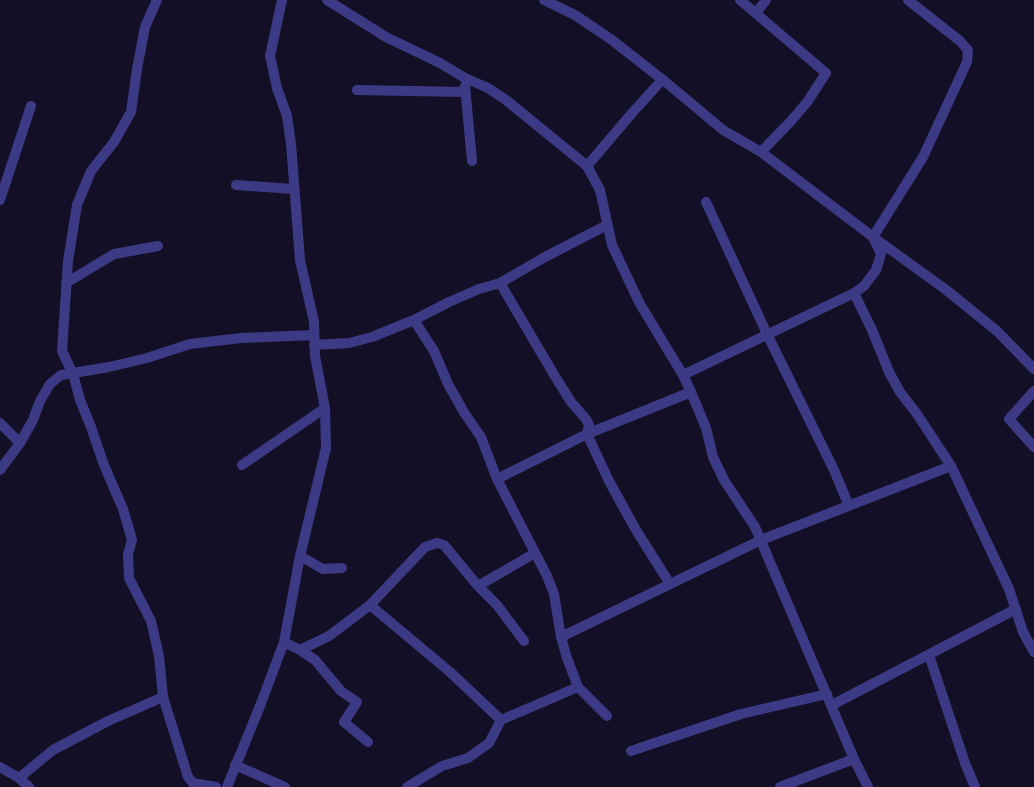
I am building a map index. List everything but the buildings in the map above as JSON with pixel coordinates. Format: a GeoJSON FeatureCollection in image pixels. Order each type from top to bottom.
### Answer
{"type":"FeatureCollection","features":[{"type":"Feature","properties":{"kind":"street"},"geometry":{"type":"LineString","coordinates":[[157,0],[145,27],[131,112],[114,142],[91,171],[77,205],[68,261],[62,351],[73,374],[80,400],[104,465],[123,509],[132,540],[128,554],[129,578],[151,621],[159,656],[163,697],[188,777],[193,783],[216,787]]}},
{"type":"Feature","properties":{"kind":"street"},"geometry":{"type":"LineString","coordinates":[[227,787],[284,642],[300,556],[326,448],[325,408],[314,340],[314,322],[300,260],[291,144],[287,116],[277,88],[270,56],[282,0]]}},
{"type":"Feature","properties":{"kind":"street"},"geometry":{"type":"LineString","coordinates":[[326,0],[386,37],[440,63],[465,78],[488,88],[506,100],[587,166],[600,190],[612,245],[640,304],[683,375],[706,428],[713,457],[721,474],[755,527],[854,759],[868,787]]}},
{"type":"Feature","properties":{"kind":"street"},"geometry":{"type":"LineString","coordinates":[[544,0],[575,15],[612,40],[723,130],[761,152],[873,237],[945,289],[997,331],[1034,369]]}},
{"type":"Feature","properties":{"kind":"street"},"geometry":{"type":"LineString","coordinates":[[740,0],[826,73],[808,101],[761,152]]}},
{"type":"Feature","properties":{"kind":"street"},"geometry":{"type":"LineString","coordinates":[[756,13],[766,0]]}},
{"type":"Feature","properties":{"kind":"street"},"geometry":{"type":"LineString","coordinates":[[873,237],[923,157],[967,62],[968,50],[960,41],[908,0]]}},
{"type":"Feature","properties":{"kind":"street"},"geometry":{"type":"LineString","coordinates":[[465,78],[472,161]]}},
{"type":"Feature","properties":{"kind":"street"},"geometry":{"type":"LineString","coordinates":[[587,166],[662,80]]}},
{"type":"Feature","properties":{"kind":"street"},"geometry":{"type":"LineString","coordinates":[[357,90],[465,92]]}},
{"type":"Feature","properties":{"kind":"street"},"geometry":{"type":"LineString","coordinates":[[0,200],[31,106]]}},
{"type":"Feature","properties":{"kind":"street"},"geometry":{"type":"LineString","coordinates":[[236,185],[294,189]]}},
{"type":"Feature","properties":{"kind":"street"},"geometry":{"type":"LineString","coordinates":[[706,202],[767,334],[834,470],[849,506]]}},
{"type":"Feature","properties":{"kind":"street"},"geometry":{"type":"LineString","coordinates":[[0,470],[20,443],[33,420],[40,401],[50,384],[61,376],[147,358],[190,344],[240,338],[314,340],[349,343],[372,337],[414,320],[479,289],[500,283],[545,257],[608,225]]}},
{"type":"Feature","properties":{"kind":"street"},"geometry":{"type":"LineString","coordinates":[[683,375],[854,293],[864,286],[876,270],[881,254],[873,237]]}},
{"type":"Feature","properties":{"kind":"street"},"geometry":{"type":"LineString","coordinates":[[66,283],[114,254],[158,246]]}},
{"type":"Feature","properties":{"kind":"street"},"geometry":{"type":"LineString","coordinates":[[500,283],[571,402],[586,418],[589,425],[587,434],[609,481],[636,530],[670,584]]}},
{"type":"Feature","properties":{"kind":"street"},"geometry":{"type":"LineString","coordinates":[[854,293],[872,330],[889,372],[900,392],[917,414],[951,466],[1009,589],[1023,632],[1034,652]]}},
{"type":"Feature","properties":{"kind":"street"},"geometry":{"type":"LineString","coordinates":[[414,320],[434,351],[448,384],[465,414],[481,437],[497,479],[547,576],[554,594],[561,637],[578,687],[607,716]]}},
{"type":"Feature","properties":{"kind":"street"},"geometry":{"type":"LineString","coordinates":[[1034,391],[1009,419],[1034,447]]}},
{"type":"Feature","properties":{"kind":"street"},"geometry":{"type":"LineString","coordinates":[[497,479],[587,434],[691,392]]}},
{"type":"Feature","properties":{"kind":"street"},"geometry":{"type":"LineString","coordinates":[[242,466],[325,408]]}},
{"type":"Feature","properties":{"kind":"street"},"geometry":{"type":"LineString","coordinates":[[0,423],[20,443]]}},
{"type":"Feature","properties":{"kind":"street"},"geometry":{"type":"LineString","coordinates":[[561,637],[761,540],[951,466]]}},
{"type":"Feature","properties":{"kind":"street"},"geometry":{"type":"LineString","coordinates":[[300,650],[329,636],[370,605],[425,547],[437,542],[444,545],[496,605],[524,641]]}},
{"type":"Feature","properties":{"kind":"street"},"geometry":{"type":"LineString","coordinates":[[478,586],[535,553]]}},
{"type":"Feature","properties":{"kind":"street"},"geometry":{"type":"LineString","coordinates":[[300,556],[323,569],[342,568]]}},
{"type":"Feature","properties":{"kind":"street"},"geometry":{"type":"LineString","coordinates":[[370,605],[450,672],[501,720]]}},
{"type":"Feature","properties":{"kind":"street"},"geometry":{"type":"LineString","coordinates":[[832,705],[1016,609]]}},
{"type":"Feature","properties":{"kind":"street"},"geometry":{"type":"LineString","coordinates":[[284,642],[315,660],[341,691],[357,702],[344,722],[368,742]]}},
{"type":"Feature","properties":{"kind":"street"},"geometry":{"type":"LineString","coordinates":[[929,655],[965,763],[975,787]]}},
{"type":"Feature","properties":{"kind":"street"},"geometry":{"type":"LineString","coordinates":[[407,787],[442,766],[468,758],[488,743],[501,720],[578,687]]}},
{"type":"Feature","properties":{"kind":"street"},"geometry":{"type":"LineString","coordinates":[[631,751],[741,714],[827,694]]}},
{"type":"Feature","properties":{"kind":"street"},"geometry":{"type":"LineString","coordinates":[[19,778],[53,750],[108,721],[163,697]]}},
{"type":"Feature","properties":{"kind":"street"},"geometry":{"type":"LineString","coordinates":[[780,787],[854,759]]}},
{"type":"Feature","properties":{"kind":"street"},"geometry":{"type":"LineString","coordinates":[[235,765],[285,787]]}},
{"type":"Feature","properties":{"kind":"street"},"geometry":{"type":"LineString","coordinates":[[0,767],[19,778],[29,787]]}}]}
